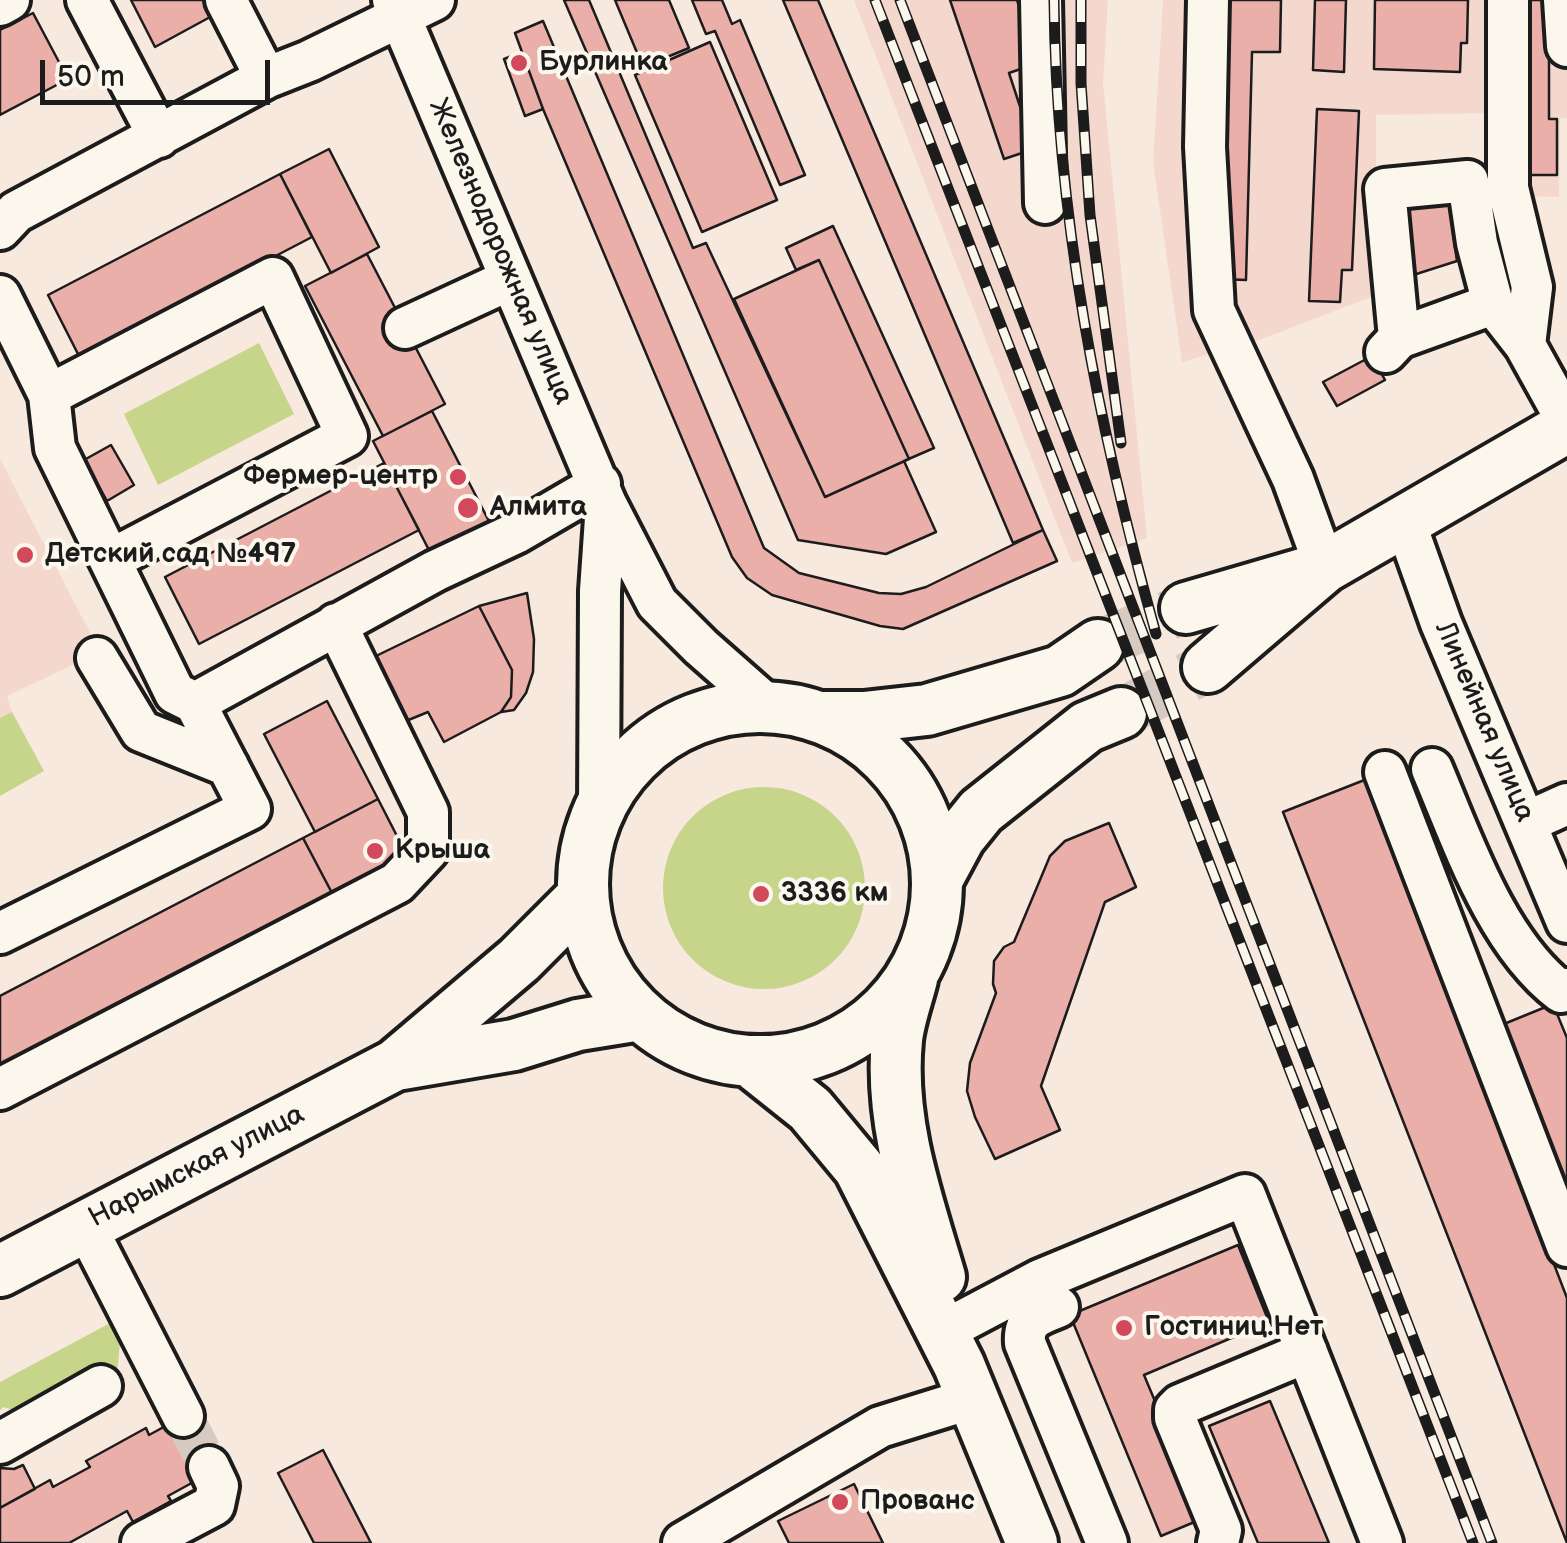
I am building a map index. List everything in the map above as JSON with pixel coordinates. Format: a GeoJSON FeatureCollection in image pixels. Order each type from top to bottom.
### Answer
{"type":"FeatureCollection","features":[{"type":"Feature","properties":{"kind":"main road"},"geometry":{"type":"LineString","coordinates":[[1208,667],[1325,568],[1567,424]]}},
{"type":"Feature","properties":{"kind":"main road"},"geometry":{"type":"LineString","coordinates":[[1186,608],[1325,568]]}},
{"type":"Feature","properties":{"kind":"main road"},"geometry":{"type":"LineString","coordinates":[[913,976],[878,1017],[834,1046],[793,1059],[751,1062],[720,1058],[690,1047],[640,1015],[601,962],[588,929],[583,896],[586,852],[599,810],[632,761],[680,725],[722,710],[768,706],[822,717],[927,710],[1079,658],[1053,696],[1064,722],[1104,720],[981,811],[960,838],[938,878]]}},
{"type":"Feature","properties":{"kind":"main road"},"geometry":{"type":"LineString","coordinates":[[822,717],[862,738],[890,762],[912,791],[931,833],[938,878],[933,928],[913,976],[897,1038],[901,1130],[904,1156],[961,1363]]}},
{"type":"Feature","properties":{"kind":"main road"},"geometry":{"type":"LineString","coordinates":[[395,1065],[519,960],[583,896]]}},
{"type":"Feature","properties":{"kind":"main road"},"geometry":{"type":"LineString","coordinates":[[395,1065],[514,1044],[578,1025],[640,1015]]}},
{"type":"Feature","properties":{"kind":"main road"},"geometry":{"type":"LineString","coordinates":[[751,1062],[810,1109],[859,1168],[961,1363],[1032,1543]]}},
{"type":"Feature","properties":{"kind":"main road","name":"Нарымская улица"},"geometry":{"type":"LineString","coordinates":[[0,1271],[395,1065]]}},
{"type":"Feature","properties":{"kind":"street"},"geometry":{"type":"LineString","coordinates":[[0,5],[9,0]]}},
{"type":"Feature","properties":{"kind":"street"},"geometry":{"type":"LineString","coordinates":[[87,0],[160,138]]}},
{"type":"Feature","properties":{"kind":"street"},"geometry":{"type":"LineString","coordinates":[[226,0],[266,78]]}},
{"type":"Feature","properties":{"kind":"street"},"geometry":{"type":"LineString","coordinates":[[1042,0],[1045,203]]}},
{"type":"Feature","properties":{"kind":"street"},"geometry":{"type":"LineString","coordinates":[[1208,0],[1205,148],[1214,310],[1293,479],[1325,568]]}},
{"type":"Feature","properties":{"kind":"street"},"geometry":{"type":"LineString","coordinates":[[1508,0],[1508,188],[1532,287],[1525,345]]}},
{"type":"Feature","properties":{"kind":"street"},"geometry":{"type":"LineString","coordinates":[[1564,0],[1567,46]]}},
{"type":"Feature","properties":{"kind":"street"},"geometry":{"type":"LineString","coordinates":[[5,210],[160,138],[409,5]]}},
{"type":"Feature","properties":{"kind":"street","name":"Железнодорожная улица"},"geometry":{"type":"LineString","coordinates":[[409,5],[511,279],[603,494],[657,603],[700,647],[768,706]]}},
{"type":"Feature","properties":{"kind":"street"},"geometry":{"type":"LineString","coordinates":[[1493,304],[1392,345],[1385,189],[1468,181],[1477,244],[1493,304],[1525,345],[1567,424]]}},
{"type":"Feature","properties":{"kind":"street"},"geometry":{"type":"LineString","coordinates":[[49,395],[273,278],[346,436],[110,560]]}},
{"type":"Feature","properties":{"kind":"street"},"geometry":{"type":"LineString","coordinates":[[406,328],[511,279]]}},
{"type":"Feature","properties":{"kind":"street"},"geometry":{"type":"LineString","coordinates":[[0,296],[49,395],[54,448],[175,693],[195,702],[250,809],[0,934]]}},
{"type":"Feature","properties":{"kind":"street"},"geometry":{"type":"LineString","coordinates":[[195,702],[336,624],[516,533],[603,494],[599,810]]}},
{"type":"Feature","properties":{"kind":"street","name":"Линейная улица"},"geometry":{"type":"LineString","coordinates":[[1404,522],[1441,623],[1567,922]]}},
{"type":"Feature","properties":{"kind":"street"},"geometry":{"type":"LineString","coordinates":[[0,1089],[398,882],[428,850],[428,812],[336,624]]}},
{"type":"Feature","properties":{"kind":"street"},"geometry":{"type":"LineString","coordinates":[[97,658],[141,731],[228,766]]}},
{"type":"Feature","properties":{"kind":"street"},"geometry":{"type":"LineString","coordinates":[[1432,768],[1497,912],[1540,976],[1561,992],[1567,990]]}},
{"type":"Feature","properties":{"kind":"street"},"geometry":{"type":"LineString","coordinates":[[1385,772],[1567,1246]]}},
{"type":"Feature","properties":{"kind":"street"},"geometry":{"type":"LineString","coordinates":[[1527,822],[1567,804]]}},
{"type":"Feature","properties":{"kind":"street"},"geometry":{"type":"LineString","coordinates":[[683,1543],[880,1428],[961,1363],[1040,1280],[1246,1194],[1382,1543]]}},
{"type":"Feature","properties":{"kind":"street"},"geometry":{"type":"LineString","coordinates":[[85,1225],[183,1416]]}},
{"type":"Feature","properties":{"kind":"street"},"geometry":{"type":"LineString","coordinates":[[1058,1307],[1033,1318],[1024,1333],[1024,1343],[1107,1543]]}},
{"type":"Feature","properties":{"kind":"street"},"geometry":{"type":"LineString","coordinates":[[1218,1543],[1221,1530],[1175,1410],[1307,1352]]}},
{"type":"Feature","properties":{"kind":"street"},"geometry":{"type":"LineString","coordinates":[[0,1443],[101,1386]]}},
{"type":"Feature","properties":{"kind":"street"},"geometry":{"type":"LineString","coordinates":[[142,1543],[214,1505],[218,1486],[208,1467]]}},
{"type":"Feature","properties":{"kind":"shaded area"},"geometry":{"type":"Polygon","coordinates":[[[854,0],[1108,0],[1103,82],[1147,538],[1072,563],[854,0]]]}},
{"type":"Feature","properties":{"kind":"shaded area"},"geometry":{"type":"Polygon","coordinates":[[[1163,0],[1567,0],[1567,118],[1560,119],[1559,197],[1489,195],[1489,113],[1376,115],[1376,295],[1262,339],[1182,362],[1153,162],[1163,0]]]}},
{"type":"Feature","properties":{"kind":"shaded area","name":"Детский сад №497"},"geometry":{"type":"Polygon","coordinates":[[[0,459],[100,652],[7,696],[12,712],[0,718],[0,459]]]}},
{"type":"Feature","properties":{"kind":"green space"},"geometry":{"type":"Polygon","coordinates":[[[259,343],[294,414],[158,485],[124,414],[259,343]]]}},
{"type":"Feature","properties":{"kind":"green space"},"geometry":{"type":"Polygon","coordinates":[[[12,712],[44,771],[0,796],[0,718],[12,712]]]}},
{"type":"Feature","properties":{"kind":"green space"},"geometry":{"type":"Polygon","coordinates":[[[764,787],[803,794],[836,816],[858,849],[865,888],[858,927],[836,960],[803,982],[764,989],[725,982],[692,960],[670,927],[663,888],[670,849],[692,816],[725,794],[764,787]]]}},
{"type":"Feature","properties":{"kind":"green space"},"geometry":{"type":"Polygon","coordinates":[[[112,1322],[120,1343],[117,1375],[36,1418],[4,1407],[0,1410],[0,1382],[112,1322]]]}},
{"type":"Feature","properties":{"kind":"building"},"geometry":{"type":"Polygon","coordinates":[[[131,0],[204,0],[212,16],[155,47],[131,0]]]}},
{"type":"Feature","properties":{"kind":"building"},"geometry":{"type":"Polygon","coordinates":[[[564,0],[589,0],[693,248],[706,243],[825,497],[904,461],[936,532],[886,554],[798,540],[564,0]]]}},
{"type":"Feature","properties":{"kind":"building"},"geometry":{"type":"Polygon","coordinates":[[[615,0],[669,0],[689,48],[643,67],[615,0]]]}},
{"type":"Feature","properties":{"kind":"building"},"geometry":{"type":"Polygon","coordinates":[[[692,0],[722,0],[732,24],[740,20],[805,175],[780,185],[715,31],[706,34],[692,0]]]}},
{"type":"Feature","properties":{"kind":"building"},"geometry":{"type":"Polygon","coordinates":[[[783,0],[818,0],[1043,530],[1013,543],[783,0]]]}},
{"type":"Feature","properties":{"kind":"building"},"geometry":{"type":"Polygon","coordinates":[[[950,0],[1017,0],[1038,63],[1009,73],[1034,149],[1004,159],[950,0]]]}},
{"type":"Feature","properties":{"kind":"building"},"geometry":{"type":"Polygon","coordinates":[[[1225,0],[1281,0],[1280,52],[1252,52],[1246,280],[1219,279],[1225,0]]]}},
{"type":"Feature","properties":{"kind":"building"},"geometry":{"type":"Polygon","coordinates":[[[1315,0],[1346,0],[1344,72],[1313,70],[1315,0]]]}},
{"type":"Feature","properties":{"kind":"building"},"geometry":{"type":"Polygon","coordinates":[[[1375,0],[1468,0],[1467,43],[1461,43],[1460,72],[1374,69],[1375,0]]]}},
{"type":"Feature","properties":{"kind":"building"},"geometry":{"type":"Polygon","coordinates":[[[1516,0],[1549,0],[1549,119],[1557,119],[1557,175],[1524,175],[1516,0]]]}},
{"type":"Feature","properties":{"kind":"building"},"geometry":{"type":"Polygon","coordinates":[[[33,13],[68,79],[0,115],[0,30],[33,13]]]}},
{"type":"Feature","properties":{"kind":"building"},"geometry":{"type":"Polygon","coordinates":[[[543,21],[764,548],[799,573],[879,593],[901,594],[926,587],[1043,530],[1057,561],[903,629],[772,595],[747,578],[732,557],[543,109],[515,33],[543,21]]]}},
{"type":"Feature","properties":{"kind":"building"},"geometry":{"type":"Polygon","coordinates":[[[710,42],[777,200],[702,232],[635,75],[710,42]]]}},
{"type":"Feature","properties":{"kind":"building"},"geometry":{"type":"Polygon","coordinates":[[[522,52],[543,109],[525,116],[504,59],[522,52]]]}},
{"type":"Feature","properties":{"kind":"building"},"geometry":{"type":"Polygon","coordinates":[[[1317,109],[1359,111],[1352,270],[1342,270],[1340,302],[1309,301],[1317,109]]]}},
{"type":"Feature","properties":{"kind":"building"},"geometry":{"type":"Polygon","coordinates":[[[329,149],[379,247],[331,273],[280,174],[329,149]]]}},
{"type":"Feature","properties":{"kind":"building"},"geometry":{"type":"Polygon","coordinates":[[[280,174],[312,237],[80,358],[48,295],[280,174]]]}},
{"type":"Feature","properties":{"kind":"building"},"geometry":{"type":"Polygon","coordinates":[[[1447,191],[1457,261],[1407,277],[1397,200],[1447,191]]]}},
{"type":"Feature","properties":{"kind":"building"},"geometry":{"type":"Polygon","coordinates":[[[833,226],[934,448],[909,459],[819,260],[796,270],[786,248],[833,226]]]}},
{"type":"Feature","properties":{"kind":"building"},"geometry":{"type":"Polygon","coordinates":[[[367,254],[445,404],[383,436],[305,286],[367,254]]]}},
{"type":"Feature","properties":{"kind":"building"},"geometry":{"type":"Polygon","coordinates":[[[819,260],[909,459],[825,497],[734,299],[819,260]]]}},
{"type":"Feature","properties":{"kind":"building"},"geometry":{"type":"Polygon","coordinates":[[[1372,356],[1385,380],[1337,406],[1323,382],[1372,356]]]}},
{"type":"Feature","properties":{"kind":"building"},"geometry":{"type":"Polygon","coordinates":[[[432,411],[492,527],[433,558],[373,441],[432,411]]]}},
{"type":"Feature","properties":{"kind":"building"},"geometry":{"type":"Polygon","coordinates":[[[111,445],[134,485],[107,501],[84,460],[111,445]]]}},
{"type":"Feature","properties":{"kind":"building"},"geometry":{"type":"Polygon","coordinates":[[[384,463],[419,530],[199,644],[165,577],[384,463]]]}},
{"type":"Feature","properties":{"kind":"building"},"geometry":{"type":"Polygon","coordinates":[[[527,593],[534,639],[533,672],[526,693],[514,710],[501,712],[511,697],[512,670],[479,606],[527,593]]]}},
{"type":"Feature","properties":{"kind":"building"},"geometry":{"type":"Polygon","coordinates":[[[479,606],[512,670],[511,697],[501,712],[444,742],[428,712],[406,721],[376,656],[479,606]]]}},
{"type":"Feature","properties":{"kind":"building"},"geometry":{"type":"Polygon","coordinates":[[[327,701],[378,799],[315,832],[264,734],[327,701]]]}},
{"type":"Feature","properties":{"kind":"building"},"geometry":{"type":"Polygon","coordinates":[[[1367,779],[1567,1298],[1567,1543],[1283,812],[1367,779]]]}},
{"type":"Feature","properties":{"kind":"building"},"geometry":{"type":"Polygon","coordinates":[[[378,799],[398,838],[397,853],[390,863],[332,893],[303,838],[378,799]]]}},
{"type":"Feature","properties":{"kind":"building"},"geometry":{"type":"Polygon","coordinates":[[[1109,823],[1136,887],[1105,902],[1041,1086],[1060,1130],[995,1159],[967,1091],[970,1063],[996,993],[994,961],[1004,947],[1014,942],[1050,856],[1065,841],[1109,823]]]}},
{"type":"Feature","properties":{"kind":"building"},"geometry":{"type":"Polygon","coordinates":[[[303,838],[332,893],[0,1066],[0,996],[303,838]]]}},
{"type":"Feature","properties":{"kind":"building"},"geometry":{"type":"Polygon","coordinates":[[[1553,1004],[1567,1038],[1567,1194],[1499,1026],[1553,1004]]]}},
{"type":"Feature","properties":{"kind":"building"},"geometry":{"type":"Polygon","coordinates":[[[1238,1245],[1269,1322],[1144,1375],[1204,1518],[1161,1536],[1070,1315],[1238,1245]]]}},
{"type":"Feature","properties":{"kind":"building"},"geometry":{"type":"Polygon","coordinates":[[[1270,1401],[1329,1543],[1258,1543],[1209,1426],[1270,1401]]]}},
{"type":"Feature","properties":{"kind":"building"},"geometry":{"type":"Polygon","coordinates":[[[193,1411],[220,1461],[199,1479],[168,1496],[171,1501],[133,1522],[127,1511],[69,1543],[0,1543],[0,1508],[50,1480],[53,1487],[90,1467],[86,1461],[146,1428],[149,1435],[193,1411]]]}},
{"type":"Feature","properties":{"kind":"building"},"geometry":{"type":"Polygon","coordinates":[[[323,1450],[371,1543],[314,1543],[278,1473],[323,1450]]]}},
{"type":"Feature","properties":{"kind":"building"},"geometry":{"type":"Polygon","coordinates":[[[23,1465],[35,1489],[0,1508],[0,1468],[23,1465]]]}},
{"type":"Feature","properties":{"kind":"building","name":"Прованс"},"geometry":{"type":"Polygon","coordinates":[[[854,1484],[883,1543],[789,1543],[778,1521],[854,1484]]]}},
{"type":"Feature","properties":{"kind":"tunnel"},"geometry":{"type":"LineString","coordinates":[[1098,645],[1186,608]]}},
{"type":"Feature","properties":{"kind":"tunnel"},"geometry":{"type":"LineString","coordinates":[[1121,713],[1208,667]]}},
{"type":"Feature","properties":{"kind":"tunnel"},"geometry":{"type":"LineString","coordinates":[[183,1416],[209,1467]]}},
{"type":"Feature","properties":{"kind":"railway"},"geometry":{"type":"LineString","coordinates":[[875,0],[1473,1543]]}},
{"type":"Feature","properties":{"kind":"railway"},"geometry":{"type":"LineString","coordinates":[[900,0],[1492,1543]]}},
{"type":"Feature","properties":{"kind":"railway"},"geometry":{"type":"LineString","coordinates":[[1054,0],[1063,161],[1084,320],[1116,478],[1156,634]]}},
{"type":"Feature","properties":{"kind":"railway"},"geometry":{"type":"LineString","coordinates":[[1081,0],[1081,83],[1090,215],[1121,443]]}},
{"type":"Feature","properties":{"kind":"place","name":"Бурлинка"},"geometry":{"type":"Point","coordinates":[519,63]}},
{"type":"Feature","properties":{"kind":"place","name":"Фермер-центр"},"geometry":{"type":"Point","coordinates":[458,477]}},
{"type":"Feature","properties":{"kind":"place","name":"Алмита"},"geometry":{"type":"Point","coordinates":[468,508]}},
{"type":"Feature","properties":{"kind":"place","name":"Детский сад №497"},"geometry":{"type":"Point","coordinates":[25,555]}},
{"type":"Feature","properties":{"kind":"place","name":"Крыша"},"geometry":{"type":"Point","coordinates":[375,851]}},
{"type":"Feature","properties":{"kind":"place","name":"3336 км"},"geometry":{"type":"Point","coordinates":[761,894]}},
{"type":"Feature","properties":{"kind":"place","name":"Гостиниц.Нет"},"geometry":{"type":"Point","coordinates":[1124,1328]}},
{"type":"Feature","properties":{"kind":"place","name":"Прованс"},"geometry":{"type":"Point","coordinates":[840,1502]}}]}
